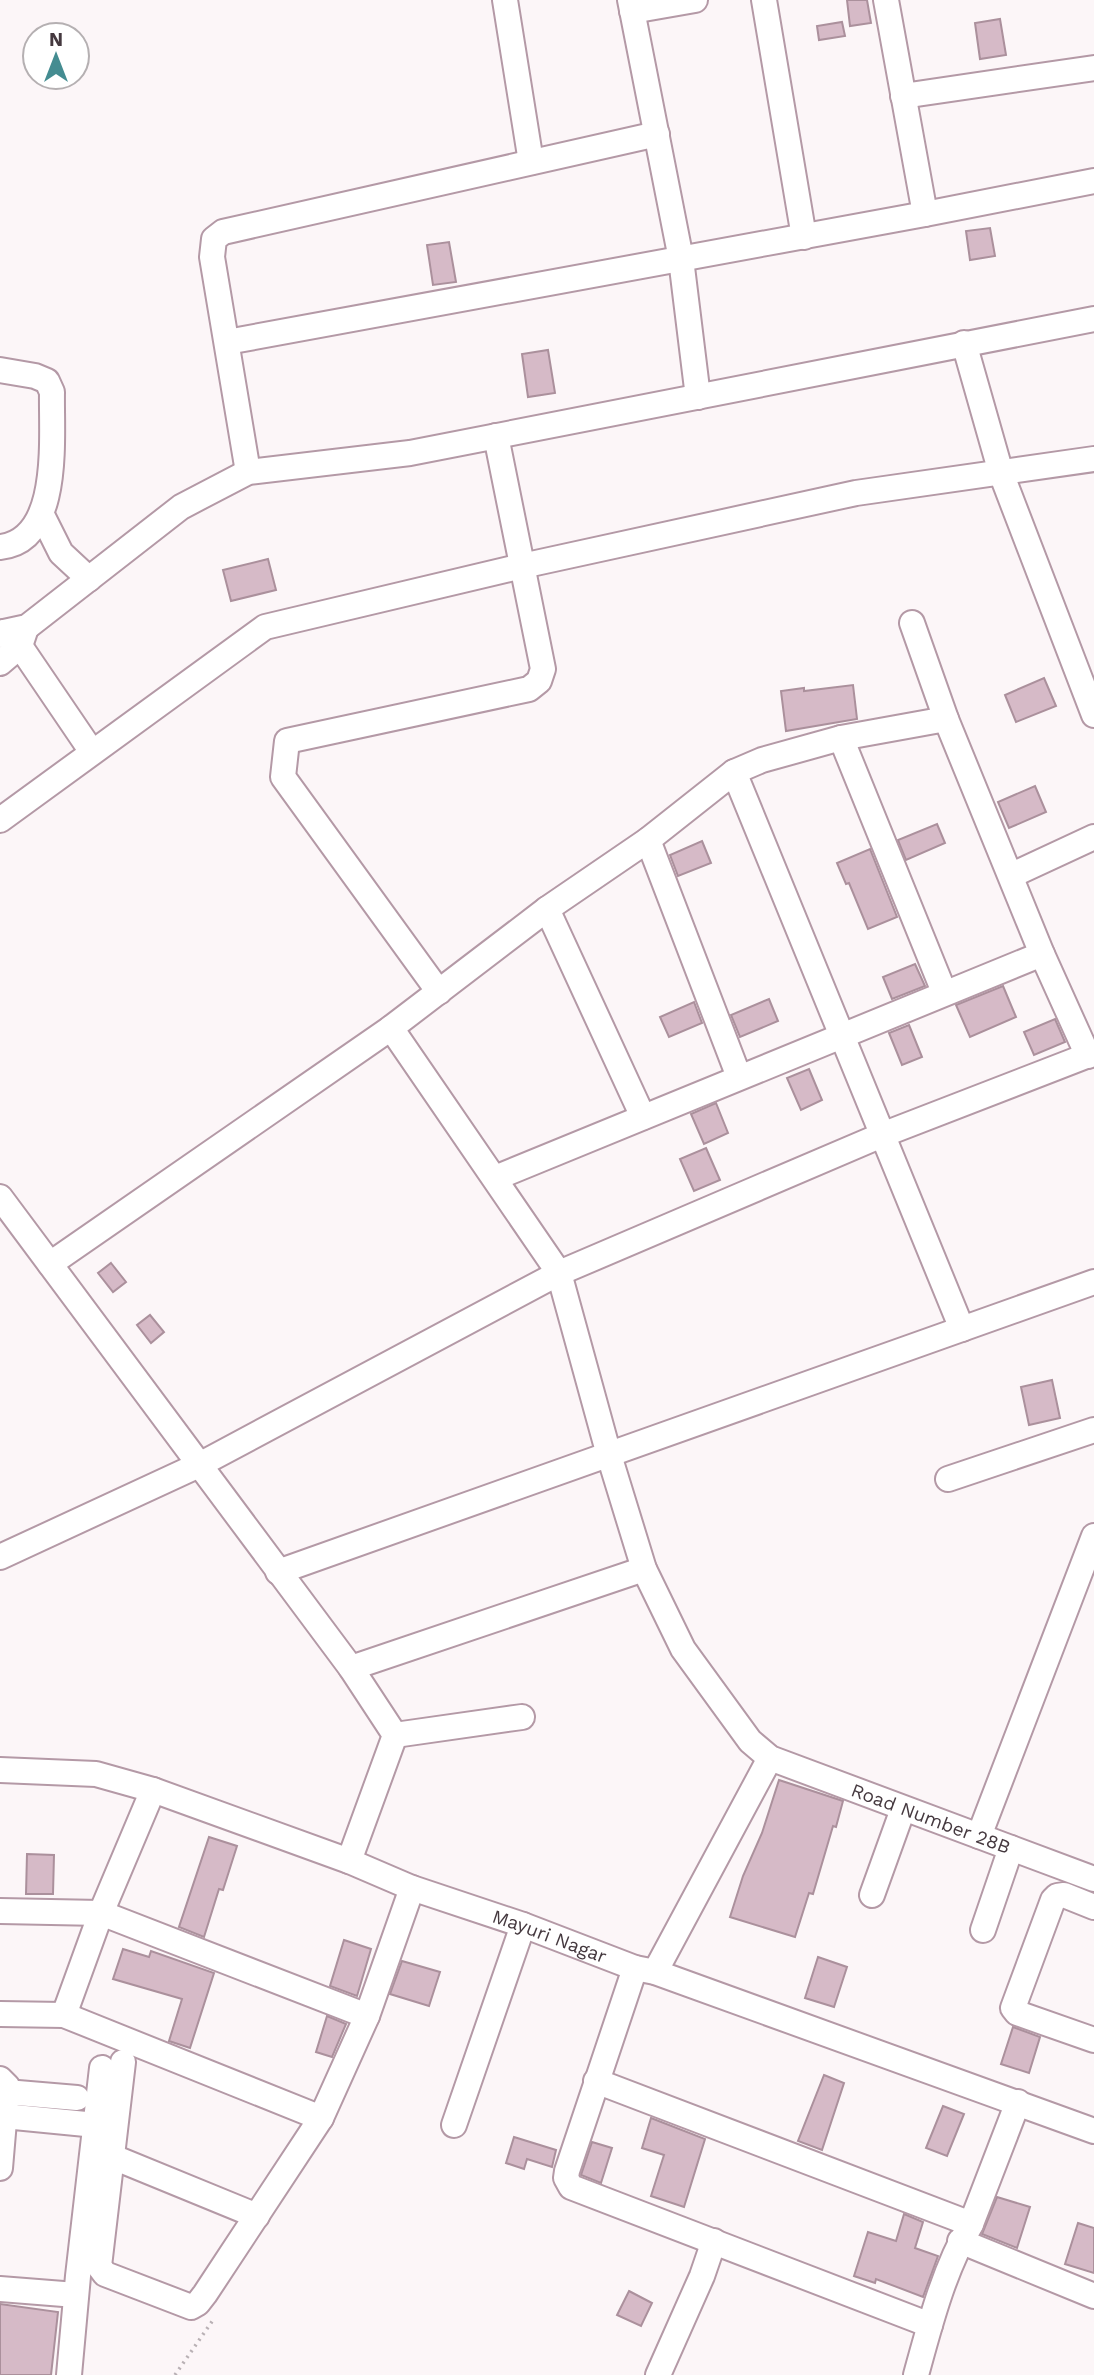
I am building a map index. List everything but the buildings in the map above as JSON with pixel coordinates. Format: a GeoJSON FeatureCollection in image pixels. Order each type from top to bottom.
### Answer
{"type":"FeatureCollection","features":[{"type":"Feature","properties":{"kind":"street"},"geometry":{"type":"LineString","coordinates":[[505,0],[531,162]]}},
{"type":"Feature","properties":{"kind":"street"},"geometry":{"type":"LineString","coordinates":[[695,0],[631,6],[681,259],[698,397]]}},
{"type":"Feature","properties":{"kind":"street"},"geometry":{"type":"LineString","coordinates":[[764,0],[804,236]]}},
{"type":"Feature","properties":{"kind":"street"},"geometry":{"type":"LineString","coordinates":[[886,0],[925,214]]}},
{"type":"Feature","properties":{"kind":"street"},"geometry":{"type":"LineString","coordinates":[[903,96],[1094,68]]}},
{"type":"Feature","properties":{"kind":"street"},"geometry":{"type":"LineString","coordinates":[[248,472],[212,257],[214,239],[223,232],[657,134]]}},
{"type":"Feature","properties":{"kind":"street"},"geometry":{"type":"LineString","coordinates":[[227,342],[1094,181]]}},
{"type":"Feature","properties":{"kind":"street"},"geometry":{"type":"LineString","coordinates":[[0,663],[13,635],[181,507],[248,472],[410,453],[1094,319]]}},
{"type":"Feature","properties":{"kind":"street"},"geometry":{"type":"LineString","coordinates":[[964,343],[1001,473],[1094,715]]}},
{"type":"Feature","properties":{"kind":"street"},"geometry":{"type":"LineString","coordinates":[[0,370],[35,376],[47,381],[52,392],[51,481],[42,515],[23,538],[10,546],[0,547]]}},
{"type":"Feature","properties":{"kind":"street"},"geometry":{"type":"LineString","coordinates":[[439,992],[283,777],[287,741],[529,689],[539,681],[543,669],[496,436]]}},
{"type":"Feature","properties":{"kind":"street"},"geometry":{"type":"LineString","coordinates":[[0,820],[265,627],[522,566],[856,493],[1094,459]]}},
{"type":"Feature","properties":{"kind":"street"},"geometry":{"type":"LineString","coordinates":[[42,515],[61,552],[89,579]]}},
{"type":"Feature","properties":{"kind":"street"},"geometry":{"type":"LineString","coordinates":[[0,1557],[201,1464],[559,1273],[882,1135],[1091,1055],[1042,954],[1012,875],[946,719],[912,623]]}},
{"type":"Feature","properties":{"kind":"street"},"geometry":{"type":"LineString","coordinates":[[13,635],[92,752]]}},
{"type":"Feature","properties":{"kind":"street"},"geometry":{"type":"LineString","coordinates":[[51,1264],[391,1028],[547,909],[648,840],[734,772],[762,760],[841,738],[946,719]]}},
{"type":"Feature","properties":{"kind":"street"},"geometry":{"type":"LineString","coordinates":[[841,738],[944,992]]}},
{"type":"Feature","properties":{"kind":"street"},"geometry":{"type":"LineString","coordinates":[[734,772],[962,1329]]}},
{"type":"Feature","properties":{"kind":"street"},"geometry":{"type":"LineString","coordinates":[[1012,875],[1094,837]]}},
{"type":"Feature","properties":{"kind":"street"},"geometry":{"type":"LineString","coordinates":[[648,840],[739,1077]]}},
{"type":"Feature","properties":{"kind":"street"},"geometry":{"type":"LineString","coordinates":[[547,909],[643,1117]]}},
{"type":"Feature","properties":{"kind":"street"},"geometry":{"type":"LineString","coordinates":[[495,1178],[1042,954]]}},
{"type":"Feature","properties":{"kind":"street"},"geometry":{"type":"LineString","coordinates":[[391,1028],[559,1273],[608,1455],[644,1569],[683,1649],[750,1741],[770,1758],[645,1970],[596,2081],[566,2178],[571,2188],[930,2325]]}},
{"type":"Feature","properties":{"kind":"street"},"geometry":{"type":"LineString","coordinates":[[0,1197],[351,1668],[395,1735]]}},
{"type":"Feature","properties":{"kind":"street"},"geometry":{"type":"LineString","coordinates":[[278,1572],[1094,1282]]}},
{"type":"Feature","properties":{"kind":"street"},"geometry":{"type":"LineString","coordinates":[[948,1479],[1094,1430]]}},
{"type":"Feature","properties":{"kind":"street"},"geometry":{"type":"LineString","coordinates":[[979,1836],[1094,1536]]}},
{"type":"Feature","properties":{"kind":"street"},"geometry":{"type":"LineString","coordinates":[[351,1668],[644,1569]]}},
{"type":"Feature","properties":{"kind":"street"},"geometry":{"type":"LineString","coordinates":[[395,1735],[522,1717]]}},
{"type":"Feature","properties":{"kind":"street"},"geometry":{"type":"LineString","coordinates":[[349,1861],[395,1735]]}},
{"type":"Feature","properties":{"kind":"street","name":"Road Number 28B"},"geometry":{"type":"LineString","coordinates":[[770,1758],[1094,1878]]}},
{"type":"Feature","properties":{"kind":"street","name":"Mayuri Nagar"},"geometry":{"type":"LineString","coordinates":[[0,1770],[96,1774],[153,1790],[349,1861],[412,1888],[523,1925],[1094,2131]]}},
{"type":"Feature","properties":{"kind":"street"},"geometry":{"type":"LineString","coordinates":[[64,2015],[102,1913],[153,1790]]}},
{"type":"Feature","properties":{"kind":"street"},"geometry":{"type":"LineString","coordinates":[[872,1895],[903,1809]]}},
{"type":"Feature","properties":{"kind":"street"},"geometry":{"type":"LineString","coordinates":[[983,1930],[1011,1848]]}},
{"type":"Feature","properties":{"kind":"street"},"geometry":{"type":"LineString","coordinates":[[69,2375],[96,2125],[112,2065],[113,2157],[99,2266],[105,2274],[191,2306],[198,2303],[205,2294],[321,2118],[368,2016],[412,1888]]}},
{"type":"Feature","properties":{"kind":"street"},"geometry":{"type":"LineString","coordinates":[[1094,1907],[1064,1895],[1057,1896],[1013,2008],[1017,2013],[1094,2040]]}},
{"type":"Feature","properties":{"kind":"street"},"geometry":{"type":"LineString","coordinates":[[0,1911],[102,1913],[368,2016]]}},
{"type":"Feature","properties":{"kind":"street"},"geometry":{"type":"LineString","coordinates":[[454,2125],[523,1925]]}},
{"type":"Feature","properties":{"kind":"street"},"geometry":{"type":"LineString","coordinates":[[0,2014],[64,2015],[321,2118]]}},
{"type":"Feature","properties":{"kind":"street"},"geometry":{"type":"LineString","coordinates":[[596,2081],[965,2232],[1094,2296]]}},
{"type":"Feature","properties":{"kind":"street"},"geometry":{"type":"LineString","coordinates":[[3,2096],[96,2125]]}},
{"type":"Feature","properties":{"kind":"street"},"geometry":{"type":"LineString","coordinates":[[3,2096],[76,2098]]}},
{"type":"Feature","properties":{"kind":"street"},"geometry":{"type":"LineString","coordinates":[[0,2168],[3,2096]]}},
{"type":"Feature","properties":{"kind":"street"},"geometry":{"type":"LineString","coordinates":[[916,2375],[930,2325],[1018,2102]]}},
{"type":"Feature","properties":{"kind":"street"},"geometry":{"type":"LineString","coordinates":[[113,2157],[257,2216]]}},
{"type":"Feature","properties":{"kind":"street"},"geometry":{"type":"LineString","coordinates":[[658,2375],[715,2241]]}},
{"type":"Feature","properties":{"kind":"street"},"geometry":{"type":"LineString","coordinates":[[0,2289],[76,2295]]}}]}
